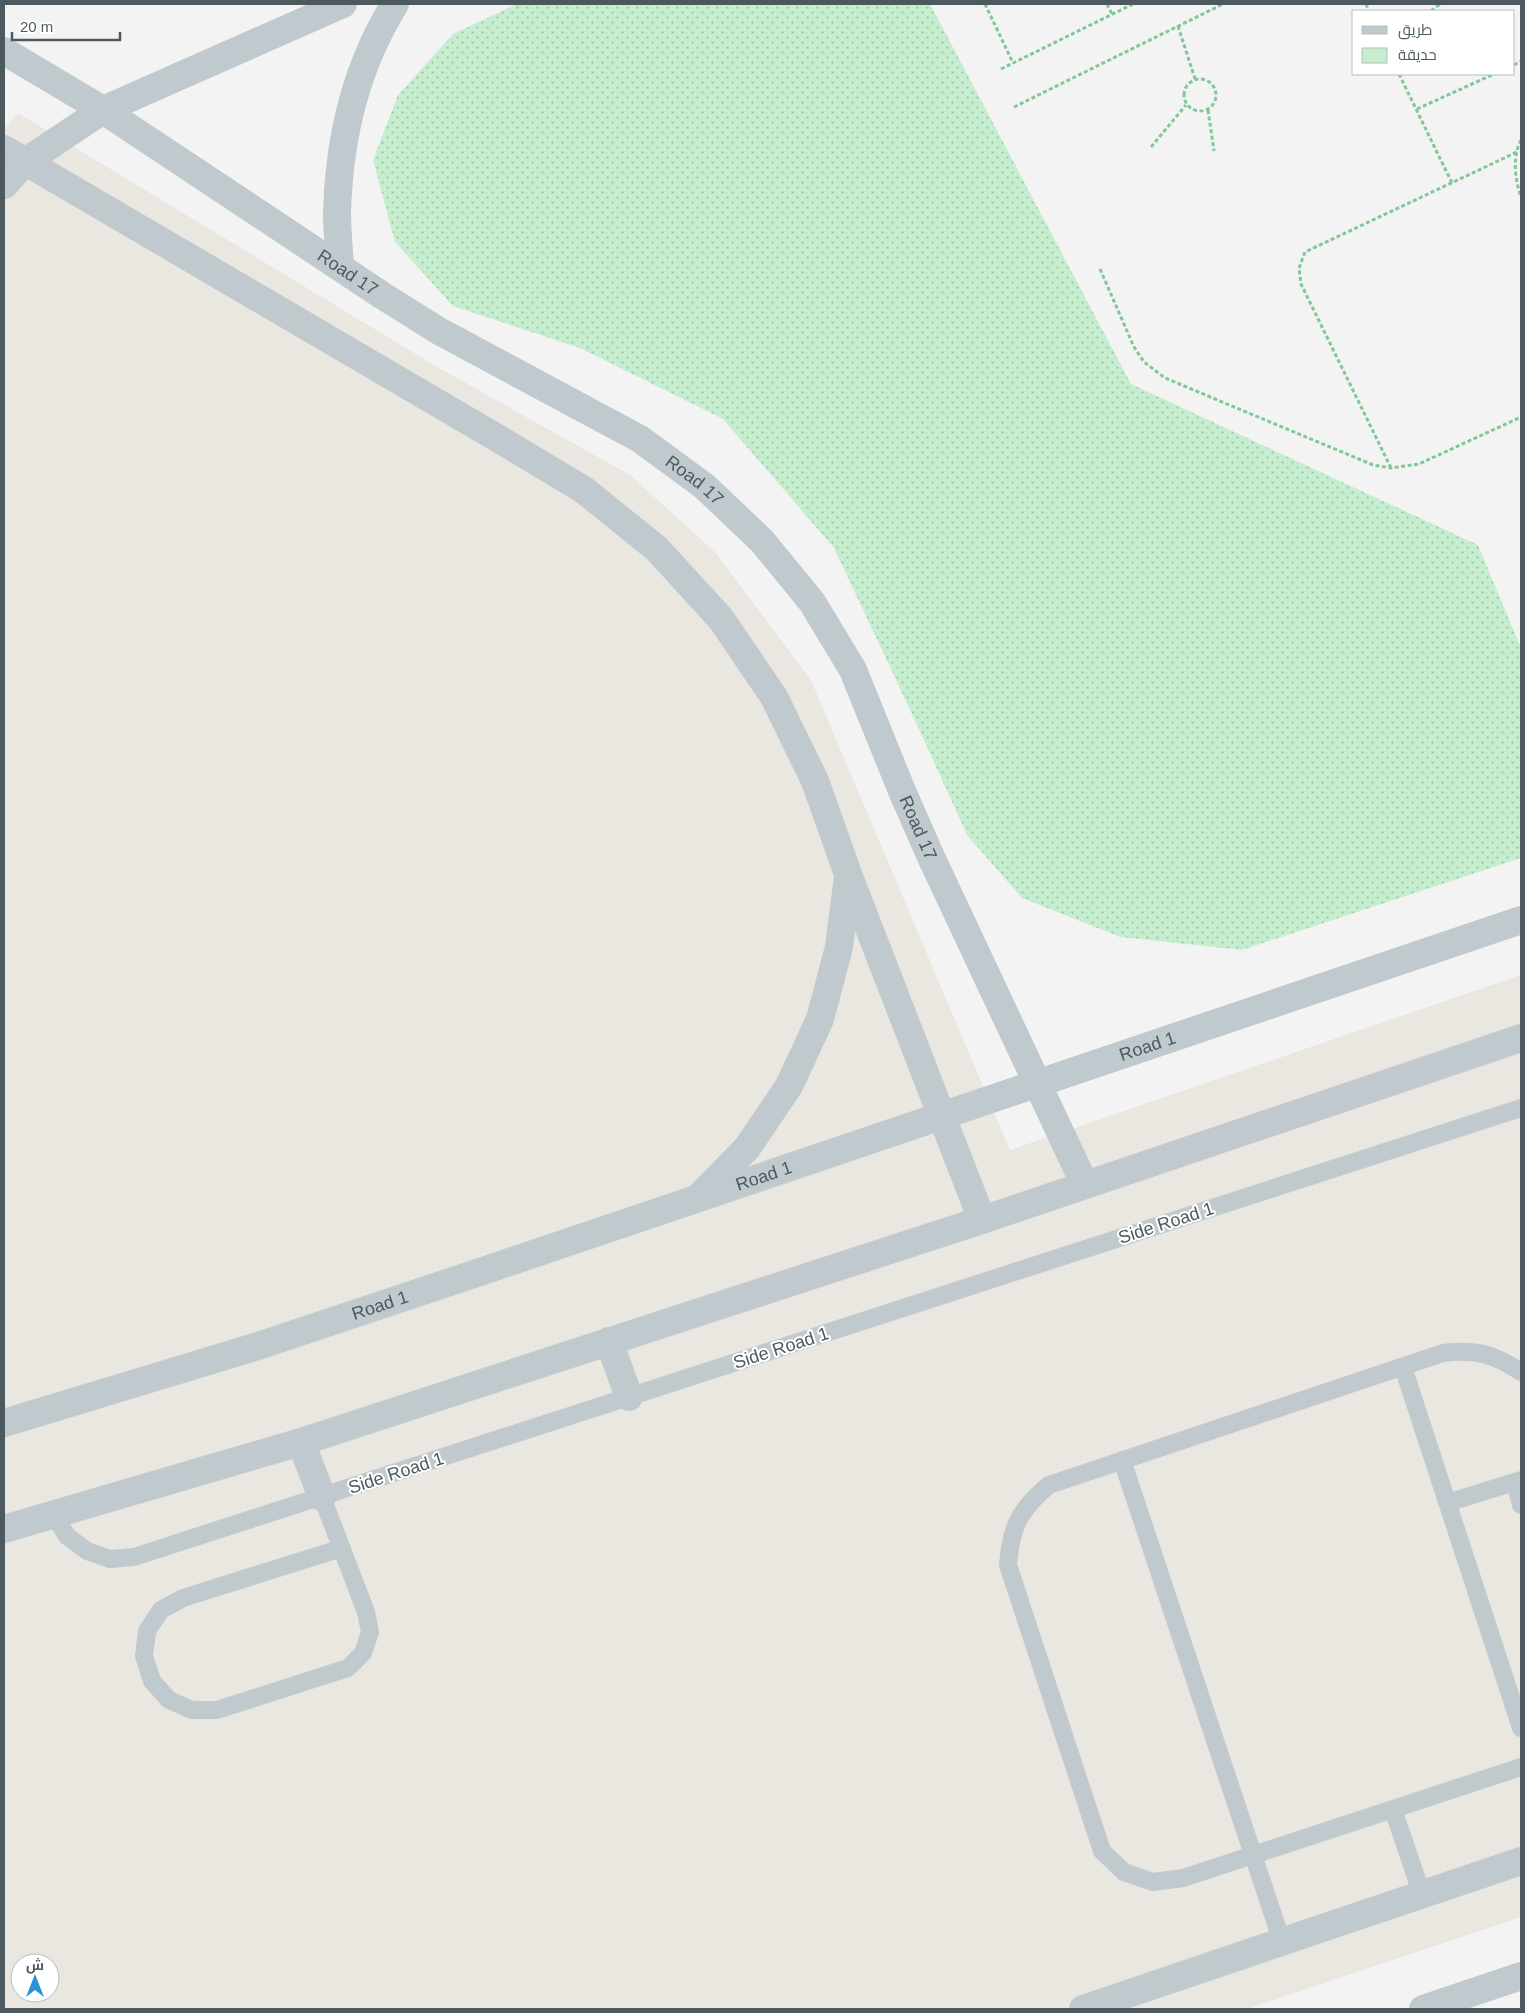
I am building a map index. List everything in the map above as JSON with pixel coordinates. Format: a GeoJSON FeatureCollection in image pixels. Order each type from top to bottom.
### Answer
{"type":"FeatureCollection","features":[{"type":"Feature","properties":{"kind":"street"},"geometry":{"type":"LineString","coordinates":[[4,184],[14,155],[103,110],[343,4]]}},
{"type":"Feature","properties":{"kind":"street"},"geometry":{"type":"LineString","coordinates":[[340,266],[337,215],[340,163],[350,112],[365,63],[395,4]]}},
{"type":"Feature","properties":{"kind":"street","name":"Road 17"},"geometry":{"type":"LineString","coordinates":[[4,51],[103,110],[439,331],[640,439],[704,486],[762,540],[812,602],[853,670],[909,808],[1085,1185]]}},
{"type":"Feature","properties":{"kind":"street"},"geometry":{"type":"LineString","coordinates":[[14,155],[584,490],[657,550],[722,618],[774,697],[815,781],[848,874],[982,1220]]}},
{"type":"Feature","properties":{"kind":"street"},"geometry":{"type":"LineString","coordinates":[[696,1200],[747,1148],[788,1086],[820,1019],[840,947],[848,874]]}},
{"type":"Feature","properties":{"kind":"street","name":"Road 1"},"geometry":{"type":"LineString","coordinates":[[4,1423],[261,1345],[696,1200],[1521,920]]}},
{"type":"Feature","properties":{"kind":"street"},"geometry":{"type":"LineString","coordinates":[[4,1529],[300,1442],[982,1220],[1521,1038]]}},
{"type":"Feature","properties":{"kind":"street"},"geometry":{"type":"LineString","coordinates":[[609,1341],[629,1397]]}},
{"type":"Feature","properties":{"kind":"street"},"geometry":{"type":"LineString","coordinates":[[300,1442],[322,1497]]}},
{"type":"Feature","properties":{"kind":"street"},"geometry":{"type":"LineString","coordinates":[[1083,2009],[1521,1862]]}},
{"type":"Feature","properties":{"kind":"street"},"geometry":{"type":"LineString","coordinates":[[1423,2009],[1521,1976]]}},
{"type":"Feature","properties":{"kind":"lane","name":"Side Road 1"},"geometry":{"type":"LineString","coordinates":[[54,1515],[67,1536],[86,1551],[110,1559],[134,1557],[1521,1108]]}},
{"type":"Feature","properties":{"kind":"lane"},"geometry":{"type":"LineString","coordinates":[[1521,1372],[1504,1361],[1485,1354],[1464,1351],[1443,1353],[1049,1485],[1032,1500],[1018,1519],[1010,1541],[1008,1564],[1091,1822],[1102,1851],[1124,1872],[1153,1882],[1183,1878],[1521,1767]]}},
{"type":"Feature","properties":{"kind":"lane"},"geometry":{"type":"LineString","coordinates":[[1402,1367],[1521,1728]]}},
{"type":"Feature","properties":{"kind":"lane"},"geometry":{"type":"LineString","coordinates":[[1122,1460],[1282,1942]]}},
{"type":"Feature","properties":{"kind":"lane"},"geometry":{"type":"LineString","coordinates":[[1447,1503],[1518,1481],[1521,1505]]}},
{"type":"Feature","properties":{"kind":"lane"},"geometry":{"type":"LineString","coordinates":[[322,1497],[342,1548],[366,1612],[370,1632],[363,1653],[348,1668],[217,1710],[192,1710],[169,1700],[152,1681],[144,1656],[147,1631],[160,1610],[182,1598],[342,1548]]}},
{"type":"Feature","properties":{"kind":"lane"},"geometry":{"type":"LineString","coordinates":[[1394,1809],[1422,1895]]}},
{"type":"Feature","properties":{"kind":"path"},"geometry":{"type":"LineString","coordinates":[[985,4],[1013,63]]}},
{"type":"Feature","properties":{"kind":"path"},"geometry":{"type":"LineString","coordinates":[[1107,4],[1112,14]]}},
{"type":"Feature","properties":{"kind":"path"},"geometry":{"type":"LineString","coordinates":[[1001,69],[1133,4]]}},
{"type":"Feature","properties":{"kind":"path"},"geometry":{"type":"LineString","coordinates":[[1014,107],[1223,4]]}},
{"type":"Feature","properties":{"kind":"path"},"geometry":{"type":"LineString","coordinates":[[1178,26],[1195,79]]}},
{"type":"Feature","properties":{"kind":"path"},"geometry":{"type":"LineString","coordinates":[[1400,75],[1452,183]]}},
{"type":"Feature","properties":{"kind":"path"},"geometry":{"type":"LineString","coordinates":[[1416,109],[1492,75]]}},
{"type":"Feature","properties":{"kind":"path"},"geometry":{"type":"LineString","coordinates":[[1195,79],[1203,79],[1210,82],[1215,89],[1216,97],[1214,104],[1208,110],[1200,112],[1192,110],[1186,105],[1183,95],[1186,85],[1195,79]]}},
{"type":"Feature","properties":{"kind":"path"},"geometry":{"type":"LineString","coordinates":[[1151,147],[1186,105]]}},
{"type":"Feature","properties":{"kind":"path"},"geometry":{"type":"LineString","coordinates":[[1208,110],[1214,151]]}},
{"type":"Feature","properties":{"kind":"path"},"geometry":{"type":"LineString","coordinates":[[1521,140],[1515,166],[1521,197]]}},
{"type":"Feature","properties":{"kind":"path"},"geometry":{"type":"LineString","coordinates":[[1391,468],[1301,284],[1298,268],[1305,252],[1517,152]]}},
{"type":"Feature","properties":{"kind":"path"},"geometry":{"type":"LineString","coordinates":[[1100,270],[1134,347],[1144,362],[1165,378],[1372,465],[1391,468],[1419,464],[1521,417]]}},
{"type":"Feature","properties":{"kind":"shaded area"},"geometry":{"type":"Polygon","coordinates":[[[18,113],[439,368],[630,475],[714,551],[811,680],[1010,1150],[1521,975],[1521,1917],[1247,2009],[4,2009],[4,129],[18,113]]]}},
{"type":"Feature","properties":{"kind":"green space"},"geometry":{"type":"Polygon","coordinates":[[[517,4],[930,4],[1131,384],[1478,545],[1521,648],[1521,858],[1242,950],[1120,937],[1022,898],[967,835],[834,548],[723,419],[580,348],[453,306],[395,242],[373,160],[398,95],[453,34],[517,4]]]}}]}
